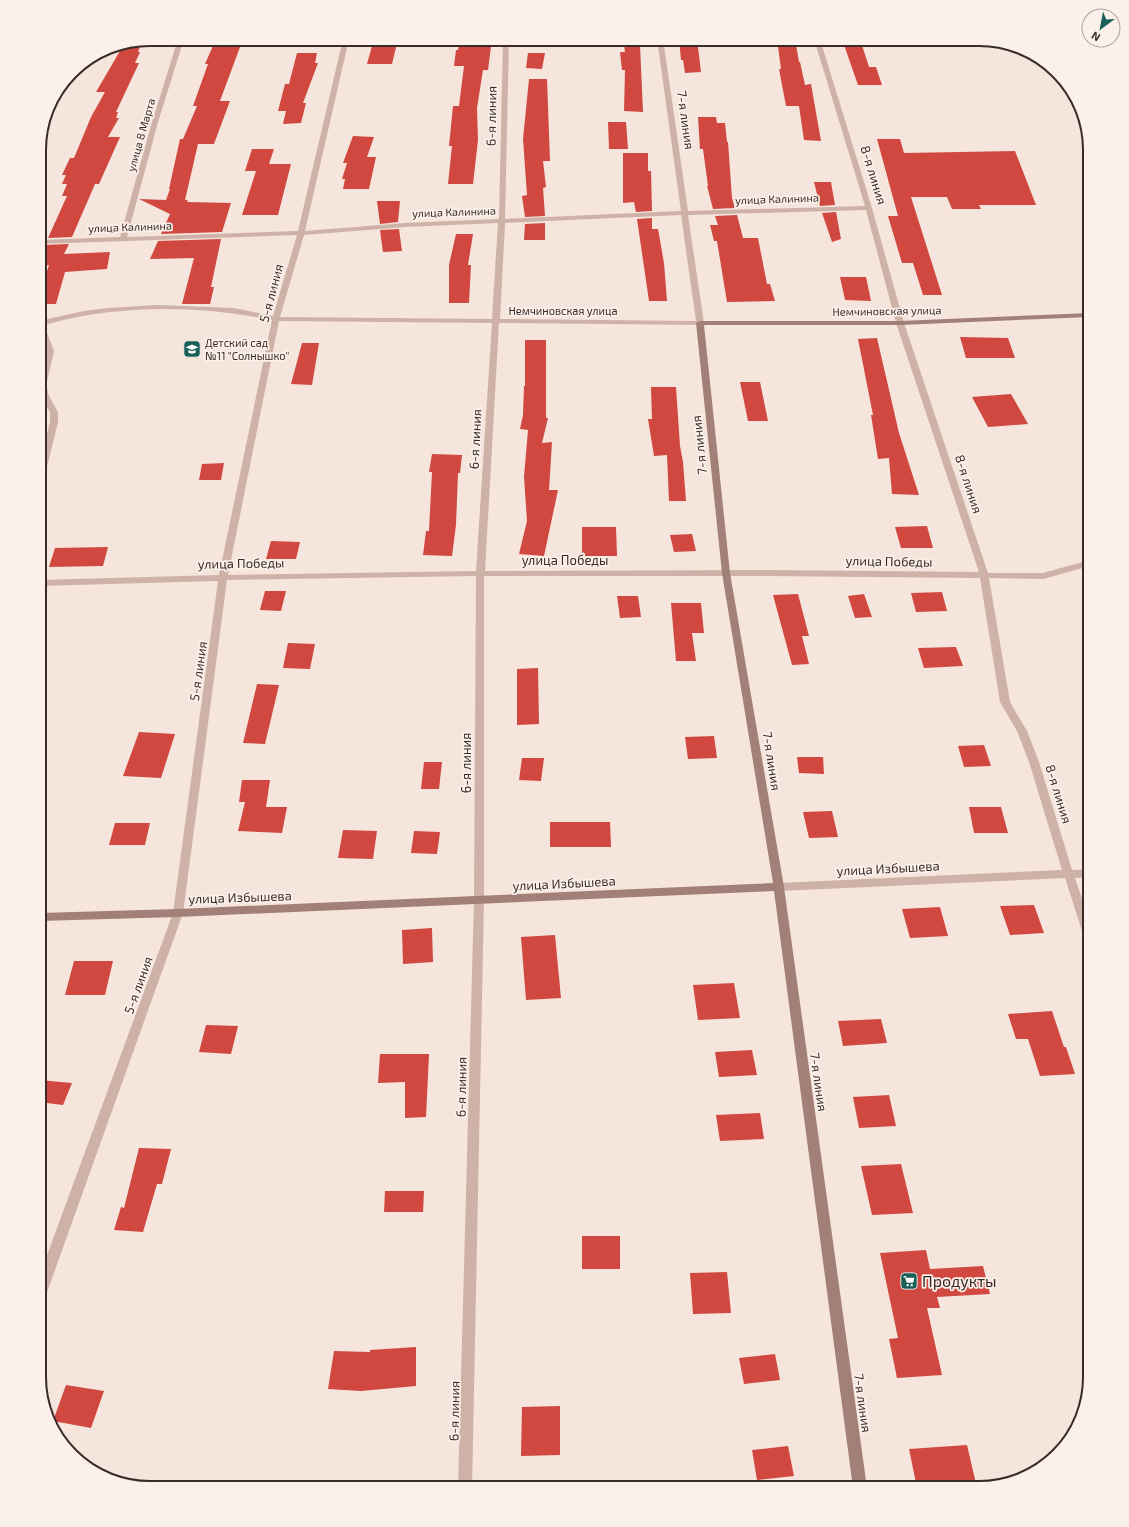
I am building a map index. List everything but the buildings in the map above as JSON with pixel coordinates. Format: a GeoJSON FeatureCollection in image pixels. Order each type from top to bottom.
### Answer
{"type":"FeatureCollection","features":[{"type":"Feature","properties":{"kind":"main road","name":"Немчиновская улица"},"geometry":{"type":"LineString","coordinates":[[700,323],[900,323],[1083,315]]}},
{"type":"Feature","properties":{"kind":"main road","name":"7-я линия"},"geometry":{"type":"LineString","coordinates":[[700,323],[726,572],[779,887],[859,1481]]}},
{"type":"Feature","properties":{"kind":"main road","name":"улица Избышева"},"geometry":{"type":"LineString","coordinates":[[46,917],[178,914],[779,887]]}},
{"type":"Feature","properties":{"kind":"street","name":"улица 8 Марта"},"geometry":{"type":"LineString","coordinates":[[123,238],[155,122],[179,46]]}},
{"type":"Feature","properties":{"kind":"street","name":"5-я линия"},"geometry":{"type":"LineString","coordinates":[[46,1276],[178,914],[223,576],[276,319],[301,233],[344,46]]}},
{"type":"Feature","properties":{"kind":"street","name":"6-я линия"},"geometry":{"type":"LineString","coordinates":[[465,1481],[479,900],[480,574],[494,321],[502,221],[506,46]]}},
{"type":"Feature","properties":{"kind":"street","name":"7-я линия"},"geometry":{"type":"LineString","coordinates":[[661,46],[700,323]]}},
{"type":"Feature","properties":{"kind":"street","name":"8-я линия"},"geometry":{"type":"LineString","coordinates":[[819,46],[869,208],[900,323],[984,575],[1005,702],[1015,716],[1033,758],[1068,874],[1083,917]]}},
{"type":"Feature","properties":{"kind":"street","name":"улица Калинина"},"geometry":{"type":"LineString","coordinates":[[46,242],[301,233],[405,225],[684,213],[869,208]]}},
{"type":"Feature","properties":{"kind":"street","name":"Немчиновская улица"},"geometry":{"type":"LineString","coordinates":[[46,322],[78,314],[144,307],[229,310],[276,319],[700,323]]}},
{"type":"Feature","properties":{"kind":"street"},"geometry":{"type":"LineString","coordinates":[[46,340],[50,351],[46,368]]}},
{"type":"Feature","properties":{"kind":"street"},"geometry":{"type":"LineString","coordinates":[[46,398],[54,412],[54,422],[46,455]]}},
{"type":"Feature","properties":{"kind":"street","name":"улица Победы"},"geometry":{"type":"LineString","coordinates":[[46,582],[223,576],[726,572],[1043,576],[1083,565]]}},
{"type":"Feature","properties":{"kind":"street","name":"улица Избышева"},"geometry":{"type":"LineString","coordinates":[[779,887],[1083,873]]}},
{"type":"Feature","properties":{"kind":"place","name":"Детский сад №11 \"Солнышко\""},"geometry":{"type":"Point","coordinates":[192,349]}},
{"type":"Feature","properties":{"kind":"place","name":"Продукты"},"geometry":{"type":"Point","coordinates":[909,1281]}}]}
